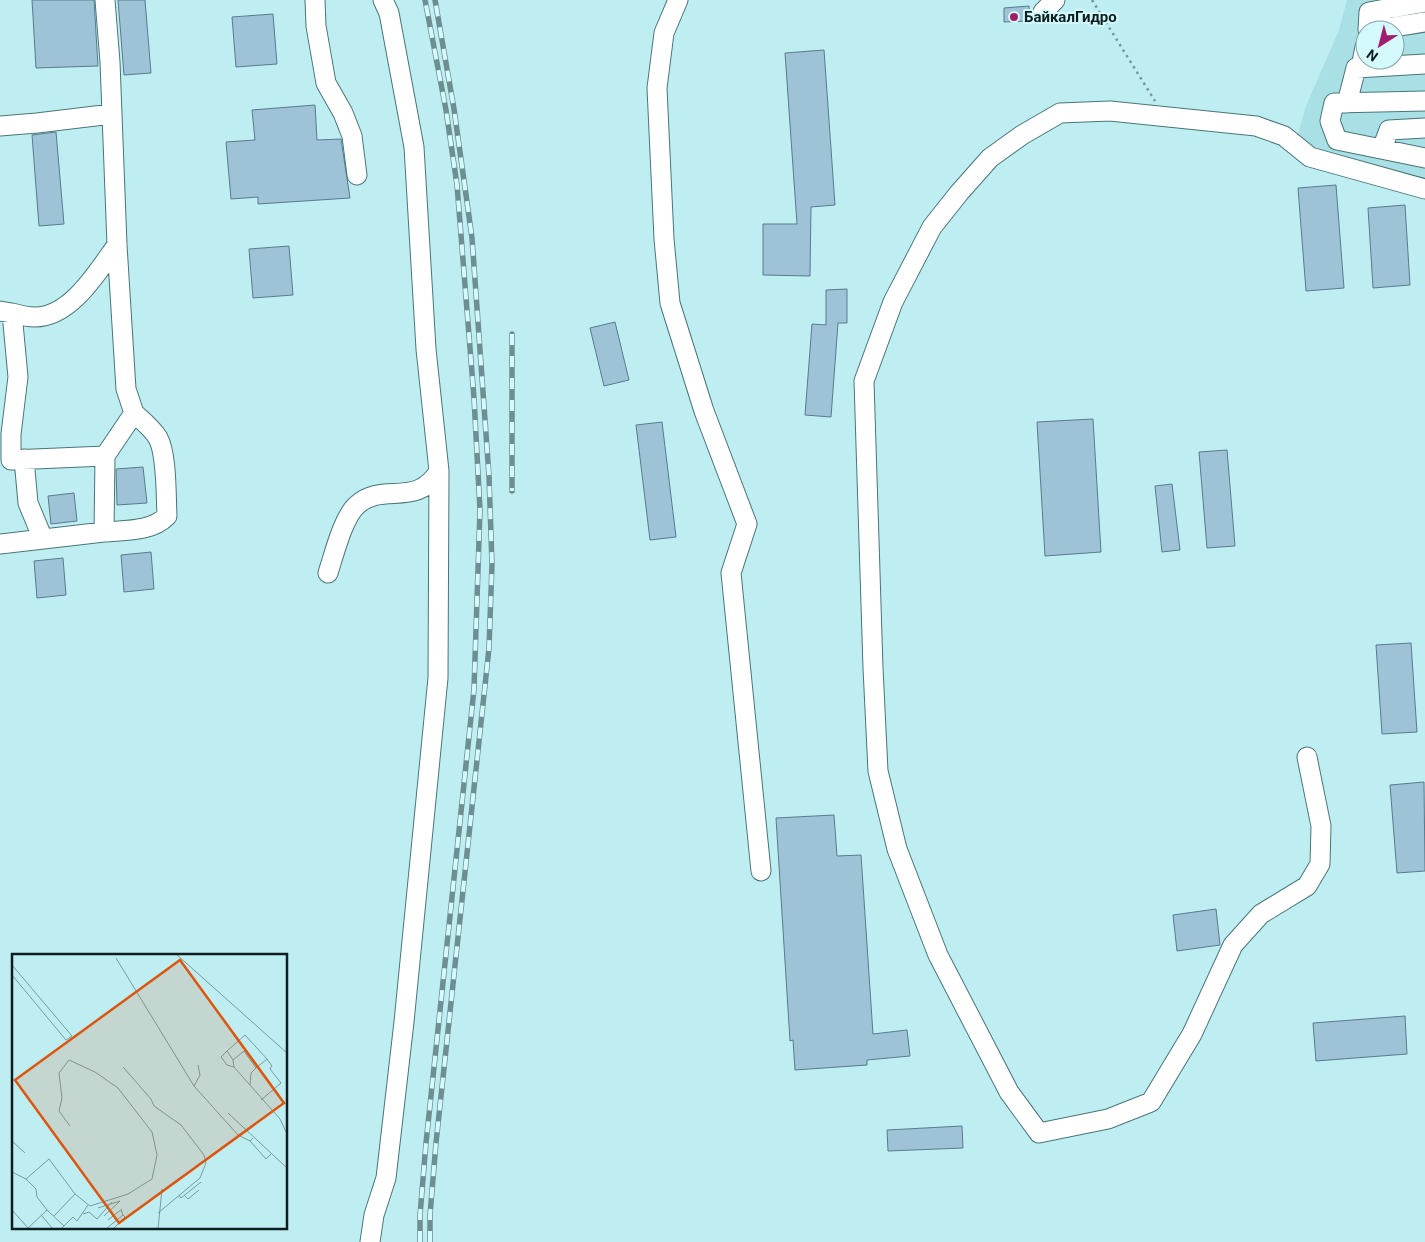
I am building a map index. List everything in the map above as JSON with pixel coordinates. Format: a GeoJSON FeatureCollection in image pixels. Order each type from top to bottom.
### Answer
{"type":"FeatureCollection","features":[{"type":"Feature","properties":{"kind":"street"},"geometry":{"type":"LineString","coordinates":[[0,544],[149,528],[167,516],[163,452],[159,440],[148,424],[134,413],[126,390],[117,245],[110,62],[105,0]]}},
{"type":"Feature","properties":{"kind":"street"},"geometry":{"type":"LineString","coordinates":[[315,0],[316,26],[326,83],[343,113],[352,136],[357,176]]}},
{"type":"Feature","properties":{"kind":"street"},"geometry":{"type":"LineString","coordinates":[[370,1242],[374,1215],[386,1178],[404,1022],[438,678],[439,470],[426,349],[414,147],[390,13],[383,0]]}},
{"type":"Feature","properties":{"kind":"street"},"geometry":{"type":"LineString","coordinates":[[678,0],[664,32],[657,88],[664,239],[670,302],[704,411],[747,524],[731,573],[761,871]]}},
{"type":"Feature","properties":{"kind":"street"},"geometry":{"type":"LineString","coordinates":[[1369,20],[1369,12],[1425,2]]}},
{"type":"Feature","properties":{"kind":"street"},"geometry":{"type":"LineString","coordinates":[[1405,25],[1425,22]]}},
{"type":"Feature","properties":{"kind":"street"},"geometry":{"type":"LineString","coordinates":[[1405,65],[1425,64]]}},
{"type":"Feature","properties":{"kind":"street"},"geometry":{"type":"LineString","coordinates":[[1347,103],[1355,70]]}},
{"type":"Feature","properties":{"kind":"street"},"geometry":{"type":"LineString","coordinates":[[1425,101],[1334,103],[1330,121],[1337,140],[1425,158]]}},
{"type":"Feature","properties":{"kind":"street"},"geometry":{"type":"LineString","coordinates":[[1307,757],[1321,826],[1320,864],[1307,886],[1261,914],[1233,944],[1192,1034],[1151,1102],[1108,1119],[1039,1133],[1009,1092],[938,955],[897,849],[878,770],[864,381],[893,302],[932,227],[990,158],[1022,135],[1060,113],[1110,111],[1256,126],[1284,136],[1310,157],[1425,189]]}},
{"type":"Feature","properties":{"kind":"street"},"geometry":{"type":"LineString","coordinates":[[0,126],[112,114]]}},
{"type":"Feature","properties":{"kind":"street"},"geometry":{"type":"LineString","coordinates":[[1382,149],[1389,130],[1425,128]]}},
{"type":"Feature","properties":{"kind":"street"},"geometry":{"type":"LineString","coordinates":[[43,539],[12,460],[11,434],[18,377],[6,312],[36,317],[53,314],[60,310],[84,289],[117,245]]}},
{"type":"Feature","properties":{"kind":"street"},"geometry":{"type":"LineString","coordinates":[[104,532],[105,456],[134,413]]}},
{"type":"Feature","properties":{"kind":"street"},"geometry":{"type":"LineString","coordinates":[[12,460],[105,456]]}},
{"type":"Feature","properties":{"kind":"street"},"geometry":{"type":"LineString","coordinates":[[328,573],[343,528],[356,506],[370,496],[413,492],[423,488],[434,478],[439,470]]}},
{"type":"Feature","properties":{"kind":"path"},"geometry":{"type":"LineString","coordinates":[[1092,0],[1165,117]]}},
{"type":"Feature","properties":{"kind":"shaded area"},"geometry":{"type":"Polygon","coordinates":[[[1347,0],[1425,0],[1425,182],[1314,152],[1297,138],[1306,106],[1339,30],[1347,0]]]}},
{"type":"Feature","properties":{"kind":"building"},"geometry":{"type":"Polygon","coordinates":[[[32,0],[94,0],[98,66],[36,68],[32,0]]]}},
{"type":"Feature","properties":{"kind":"building"},"geometry":{"type":"Polygon","coordinates":[[[118,0],[145,0],[151,73],[124,75],[118,0]]]}},
{"type":"Feature","properties":{"kind":"building"},"geometry":{"type":"Polygon","coordinates":[[[1029,6],[1030,21],[1004,22],[1004,8],[1029,6]]]}},
{"type":"Feature","properties":{"kind":"building"},"geometry":{"type":"Polygon","coordinates":[[[273,14],[277,64],[236,67],[232,17],[273,14]]]}},
{"type":"Feature","properties":{"kind":"building"},"geometry":{"type":"Polygon","coordinates":[[[824,50],[835,205],[811,207],[810,276],[763,275],[763,224],[797,224],[785,53],[824,50]]]}},
{"type":"Feature","properties":{"kind":"building"},"geometry":{"type":"Polygon","coordinates":[[[315,105],[317,140],[341,139],[350,198],[258,204],[258,197],[231,199],[226,142],[255,140],[252,110],[315,105]]]}},
{"type":"Feature","properties":{"kind":"building"},"geometry":{"type":"Polygon","coordinates":[[[56,132],[64,224],[39,226],[32,135],[56,132]]]}},
{"type":"Feature","properties":{"kind":"building"},"geometry":{"type":"Polygon","coordinates":[[[1336,185],[1344,288],[1306,291],[1298,188],[1336,185]]]}},
{"type":"Feature","properties":{"kind":"building"},"geometry":{"type":"Polygon","coordinates":[[[1405,205],[1410,285],[1373,288],[1368,208],[1405,205]]]}},
{"type":"Feature","properties":{"kind":"building"},"geometry":{"type":"Polygon","coordinates":[[[289,246],[293,295],[253,298],[249,249],[289,246]]]}},
{"type":"Feature","properties":{"kind":"building"},"geometry":{"type":"Polygon","coordinates":[[[847,289],[847,323],[838,323],[831,417],[805,415],[812,324],[826,325],[826,290],[847,289]]]}},
{"type":"Feature","properties":{"kind":"building"},"geometry":{"type":"Polygon","coordinates":[[[615,322],[629,380],[604,386],[590,328],[615,322]]]}},
{"type":"Feature","properties":{"kind":"building"},"geometry":{"type":"Polygon","coordinates":[[[1093,419],[1101,552],[1045,556],[1037,422],[1093,419]]]}},
{"type":"Feature","properties":{"kind":"building"},"geometry":{"type":"Polygon","coordinates":[[[662,422],[676,537],[650,540],[636,425],[662,422]]]}},
{"type":"Feature","properties":{"kind":"building"},"geometry":{"type":"Polygon","coordinates":[[[1227,450],[1235,546],[1207,548],[1199,452],[1227,450]]]}},
{"type":"Feature","properties":{"kind":"building"},"geometry":{"type":"Polygon","coordinates":[[[143,467],[147,503],[117,505],[116,469],[143,467]]]}},
{"type":"Feature","properties":{"kind":"building"},"geometry":{"type":"Polygon","coordinates":[[[1172,484],[1180,550],[1162,552],[1155,486],[1172,484]]]}},
{"type":"Feature","properties":{"kind":"building"},"geometry":{"type":"Polygon","coordinates":[[[74,493],[77,521],[51,524],[48,496],[74,493]]]}},
{"type":"Feature","properties":{"kind":"building"},"geometry":{"type":"Polygon","coordinates":[[[151,552],[154,589],[124,592],[121,555],[151,552]]]}},
{"type":"Feature","properties":{"kind":"building"},"geometry":{"type":"Polygon","coordinates":[[[63,558],[66,595],[37,598],[34,561],[63,558]]]}},
{"type":"Feature","properties":{"kind":"building"},"geometry":{"type":"Polygon","coordinates":[[[1411,643],[1417,732],[1382,734],[1376,645],[1411,643]]]}},
{"type":"Feature","properties":{"kind":"building"},"geometry":{"type":"Polygon","coordinates":[[[1424,782],[1425,871],[1397,873],[1390,785],[1424,782]]]}},
{"type":"Feature","properties":{"kind":"building"},"geometry":{"type":"Polygon","coordinates":[[[834,815],[837,856],[861,855],[873,1034],[907,1030],[910,1056],[867,1060],[867,1065],[795,1070],[793,1040],[790,1041],[776,818],[834,815]]]}},
{"type":"Feature","properties":{"kind":"building"},"geometry":{"type":"Polygon","coordinates":[[[1216,909],[1220,945],[1177,951],[1173,915],[1216,909]]]}},
{"type":"Feature","properties":{"kind":"building"},"geometry":{"type":"Polygon","coordinates":[[[1405,1016],[1407,1054],[1316,1061],[1313,1023],[1405,1016]]]}},
{"type":"Feature","properties":{"kind":"building"},"geometry":{"type":"Polygon","coordinates":[[[962,1126],[963,1148],[888,1151],[887,1130],[962,1126]]]}},
{"type":"Feature","properties":{"kind":"railway"},"geometry":{"type":"LineString","coordinates":[[420,1242],[420,1215],[426,1143],[474,689],[480,510],[474,398],[457,185],[446,110],[425,0]]}},
{"type":"Feature","properties":{"kind":"railway"},"geometry":{"type":"LineString","coordinates":[[430,1242],[430,1215],[436,1143],[489,648],[492,564],[489,476],[472,238],[454,109],[435,0]]}},
{"type":"Feature","properties":{"kind":"railway"},"geometry":{"type":"LineString","coordinates":[[512,334],[512,491]]}},
{"type":"Feature","properties":{"kind":"place","name":"БайкалГидро"},"geometry":{"type":"Point","coordinates":[1014,17]}}]}
